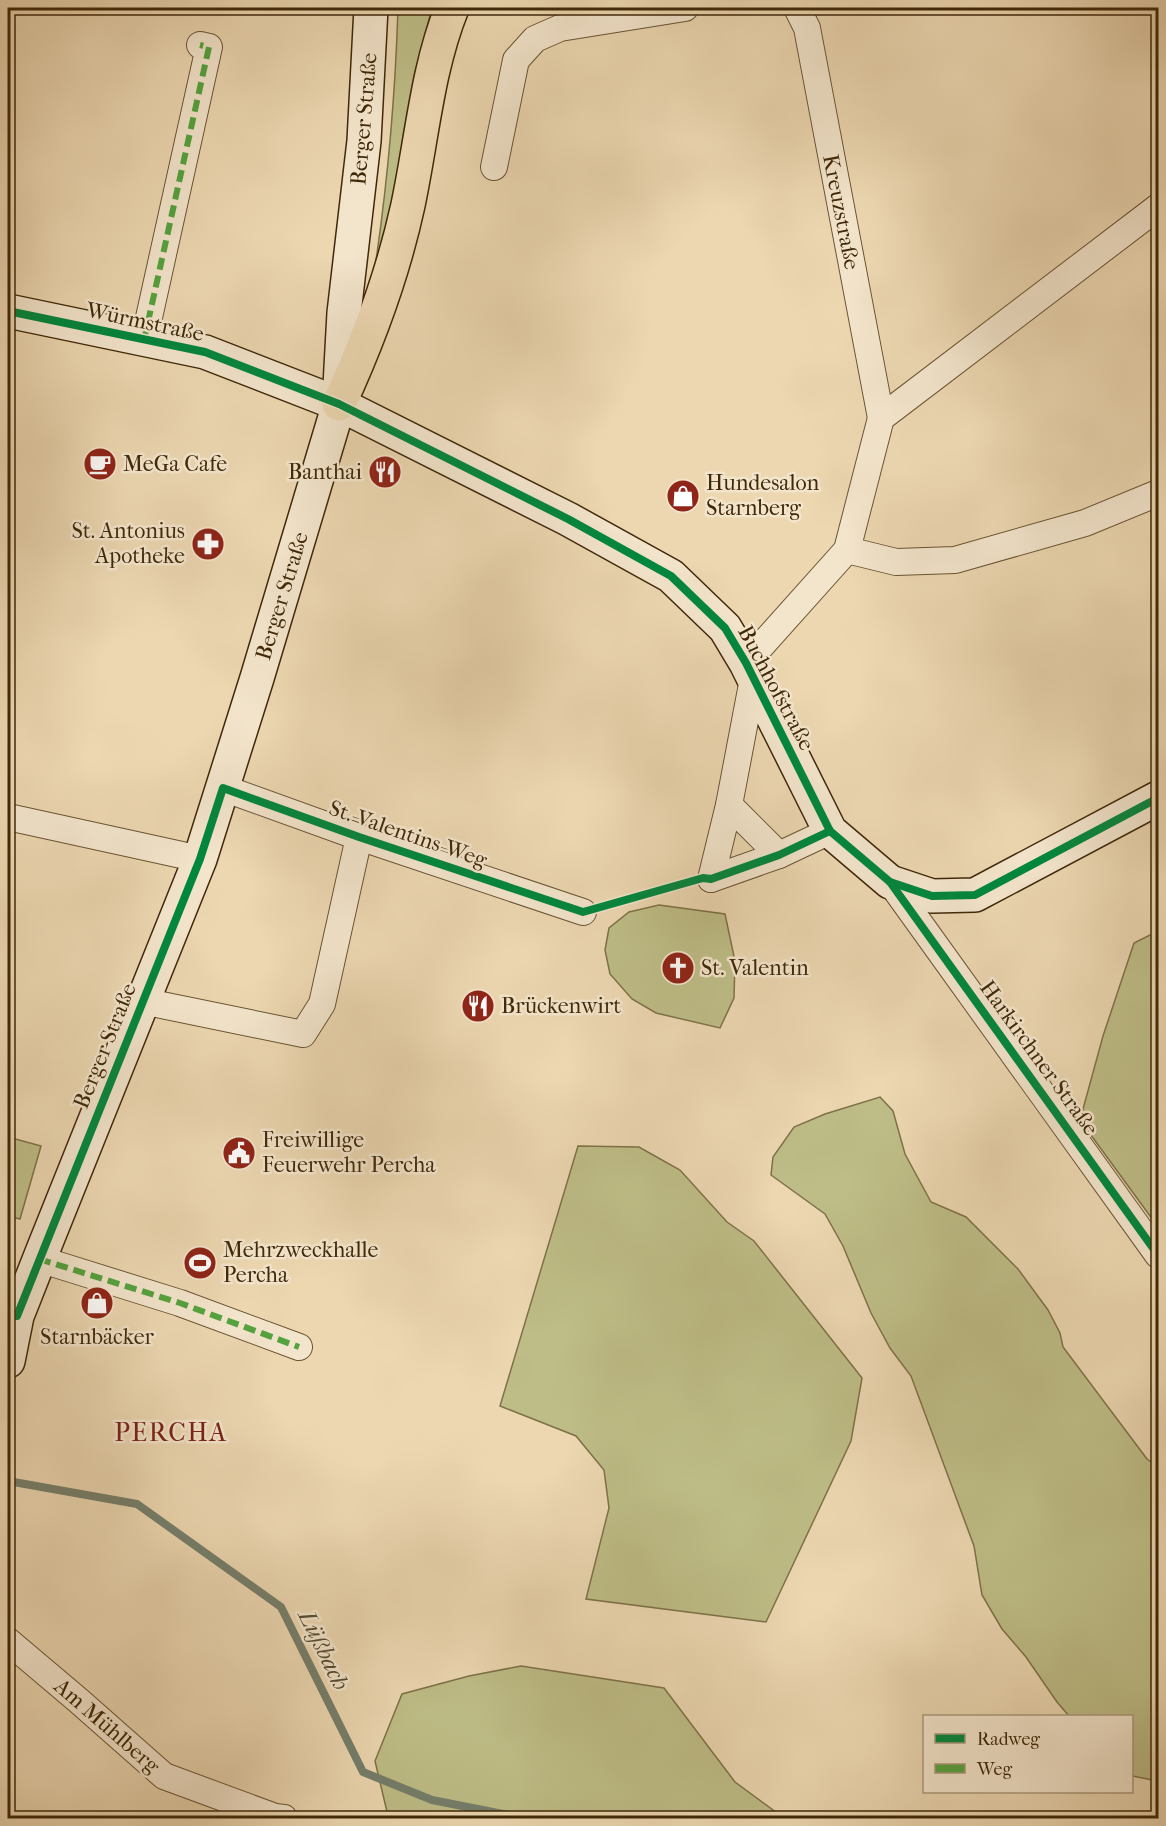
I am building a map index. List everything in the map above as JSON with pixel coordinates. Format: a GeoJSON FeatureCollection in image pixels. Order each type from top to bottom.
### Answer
{"type":"FeatureCollection","features":[{"type":"Feature","properties":{"kind":"highway"},"geometry":{"type":"LineString","coordinates":[[339,404],[375,322],[394,260],[408,204],[433,71],[452,8]]}},
{"type":"Feature","properties":{"kind":"main road","name":"Berger Straße"},"geometry":{"type":"LineString","coordinates":[[8,1361],[12,1316],[39,1259],[200,859],[339,404],[344,313],[364,141],[371,8]]}},
{"type":"Feature","properties":{"kind":"main road","name":"Würmstraße"},"geometry":{"type":"LineString","coordinates":[[8,311],[205,352],[339,404]]}},
{"type":"Feature","properties":{"kind":"main road","name":"Buchhofstraße"},"geometry":{"type":"LineString","coordinates":[[339,404],[568,519],[671,576],[725,628],[830,831],[890,882],[932,896],[975,895],[1158,798]]}},
{"type":"Feature","properties":{"kind":"street"},"geometry":{"type":"LineString","coordinates":[[494,167],[516,60],[536,39],[560,28],[685,8]]}},
{"type":"Feature","properties":{"kind":"street","name":"Kreuzstraße"},"geometry":{"type":"LineString","coordinates":[[749,671],[847,550],[881,418],[807,28],[797,8]]}},
{"type":"Feature","properties":{"kind":"street","name":"Würmstraße"},"geometry":{"type":"LineString","coordinates":[[144,340],[209,47],[200,45]]}},
{"type":"Feature","properties":{"kind":"street"},"geometry":{"type":"LineString","coordinates":[[881,418],[1158,207]]}},
{"type":"Feature","properties":{"kind":"street"},"geometry":{"type":"LineString","coordinates":[[847,550],[896,562],[955,560],[1085,523],[1158,493]]}},
{"type":"Feature","properties":{"kind":"street"},"geometry":{"type":"LineString","coordinates":[[749,671],[729,805],[711,879],[779,855],[830,831]]}},
{"type":"Feature","properties":{"kind":"street","name":"St.-Valentins-Weg"},"geometry":{"type":"LineString","coordinates":[[223,788],[359,837],[583,912]]}},
{"type":"Feature","properties":{"kind":"street"},"geometry":{"type":"LineString","coordinates":[[729,805],[779,855]]}},
{"type":"Feature","properties":{"kind":"street"},"geometry":{"type":"LineString","coordinates":[[8,817],[200,859]]}},
{"type":"Feature","properties":{"kind":"street","name":"St.-Valentins-Weg"},"geometry":{"type":"LineString","coordinates":[[142,1001],[303,1034],[322,1004],[359,837]]}},
{"type":"Feature","properties":{"kind":"street","name":"Harkirchner Straße"},"geometry":{"type":"LineString","coordinates":[[890,882],[1158,1255]]}},
{"type":"Feature","properties":{"kind":"street"},"geometry":{"type":"LineString","coordinates":[[39,1259],[180,1303],[299,1347]]}},
{"type":"Feature","properties":{"kind":"street","name":"Am Mühlberg"},"geometry":{"type":"LineString","coordinates":[[8,1641],[164,1776],[275,1817],[284,1818]]}},
{"type":"Feature","properties":{"kind":"shaded area"},"geometry":{"type":"Polygon","coordinates":[[[398,8],[432,8],[414,77],[402,159],[370,299],[389,154],[398,8]]]}},
{"type":"Feature","properties":{"kind":"shaded area"},"geometry":{"type":"Polygon","coordinates":[[[659,905],[725,914],[735,961],[734,998],[720,1028],[656,1013],[632,999],[610,974],[605,950],[609,928],[629,912],[659,905]]]}},
{"type":"Feature","properties":{"kind":"shaded area"},"geometry":{"type":"Polygon","coordinates":[[[1158,931],[1158,1227],[1080,1120],[1103,1036],[1134,943],[1158,931]]]}},
{"type":"Feature","properties":{"kind":"shaded area"},"geometry":{"type":"Polygon","coordinates":[[[880,1097],[893,1111],[905,1154],[931,1202],[966,1217],[1018,1269],[1048,1310],[1060,1333],[1063,1347],[1147,1459],[1158,1467],[1158,1781],[1133,1776],[1133,1715],[1068,1715],[1026,1657],[1002,1629],[982,1595],[974,1546],[911,1376],[890,1348],[871,1313],[843,1246],[825,1214],[771,1175],[773,1157],[794,1127],[825,1114],[880,1097]]]}},
{"type":"Feature","properties":{"kind":"shaded area"},"geometry":{"type":"Polygon","coordinates":[[[8,1137],[41,1146],[20,1219],[8,1216],[8,1137]]]}},
{"type":"Feature","properties":{"kind":"shaded area"},"geometry":{"type":"Polygon","coordinates":[[[578,1146],[639,1147],[680,1170],[727,1222],[754,1241],[862,1378],[851,1441],[766,1622],[586,1599],[609,1508],[604,1470],[576,1436],[500,1406],[578,1146]]]}},
{"type":"Feature","properties":{"kind":"shaded area"},"geometry":{"type":"Polygon","coordinates":[[[521,1666],[664,1688],[735,1782],[784,1818],[398,1818],[388,1816],[375,1761],[402,1694],[469,1676],[521,1666]]]}},
{"type":"Feature","properties":{"kind":"waterway","name":"Lüßbach"},"geometry":{"type":"LineString","coordinates":[[8,1481],[137,1504],[281,1607],[363,1772],[432,1800],[523,1818]]}},
{"type":"Feature","properties":{"kind":"marked path"},"geometry":{"type":"LineString","coordinates":[[144,340],[209,47],[200,45]]}},
{"type":"Feature","properties":{"kind":"marked path"},"geometry":{"type":"LineString","coordinates":[[39,1259],[180,1303],[299,1347]]}},
{"type":"Feature","properties":{"kind":"cycle path"},"geometry":{"type":"LineString","coordinates":[[8,311],[205,352],[339,404],[568,519],[671,576],[725,628],[746,663],[830,831],[890,882],[932,896],[975,895],[1158,798]]}},
{"type":"Feature","properties":{"kind":"cycle path"},"geometry":{"type":"LineString","coordinates":[[8,1315],[17,1316],[200,859],[223,788],[359,837],[583,912],[703,878],[711,879],[779,855],[830,831]]}},
{"type":"Feature","properties":{"kind":"cycle path"},"geometry":{"type":"LineString","coordinates":[[890,882],[1158,1255]]}},
{"type":"Feature","properties":{"kind":"place","name":"MeGa Cafe"},"geometry":{"type":"Point","coordinates":[100,464]}},
{"type":"Feature","properties":{"kind":"place","name":"Banthai"},"geometry":{"type":"Point","coordinates":[385,472]}},
{"type":"Feature","properties":{"kind":"place","name":"Hundesalon Starnberg"},"geometry":{"type":"Point","coordinates":[683,496]}},
{"type":"Feature","properties":{"kind":"place","name":"St. Antonius Apotheke"},"geometry":{"type":"Point","coordinates":[208,544]}},
{"type":"Feature","properties":{"kind":"place","name":"St. Valentin"},"geometry":{"type":"Point","coordinates":[678,968]}},
{"type":"Feature","properties":{"kind":"place","name":"Brückenwirt"},"geometry":{"type":"Point","coordinates":[478,1006]}},
{"type":"Feature","properties":{"kind":"place","name":"Freiwillige Feuerwehr Percha"},"geometry":{"type":"Point","coordinates":[239,1153]}},
{"type":"Feature","properties":{"kind":"place","name":"Mehrzweckhalle Percha"},"geometry":{"type":"Point","coordinates":[200,1263]}},
{"type":"Feature","properties":{"kind":"place","name":"Starnbäcker"},"geometry":{"type":"Point","coordinates":[97,1303]}},
{"type":"Feature","properties":{"kind":"district","name":"PERCHA"},"geometry":{"type":"Point","coordinates":[171,1432]}}]}
